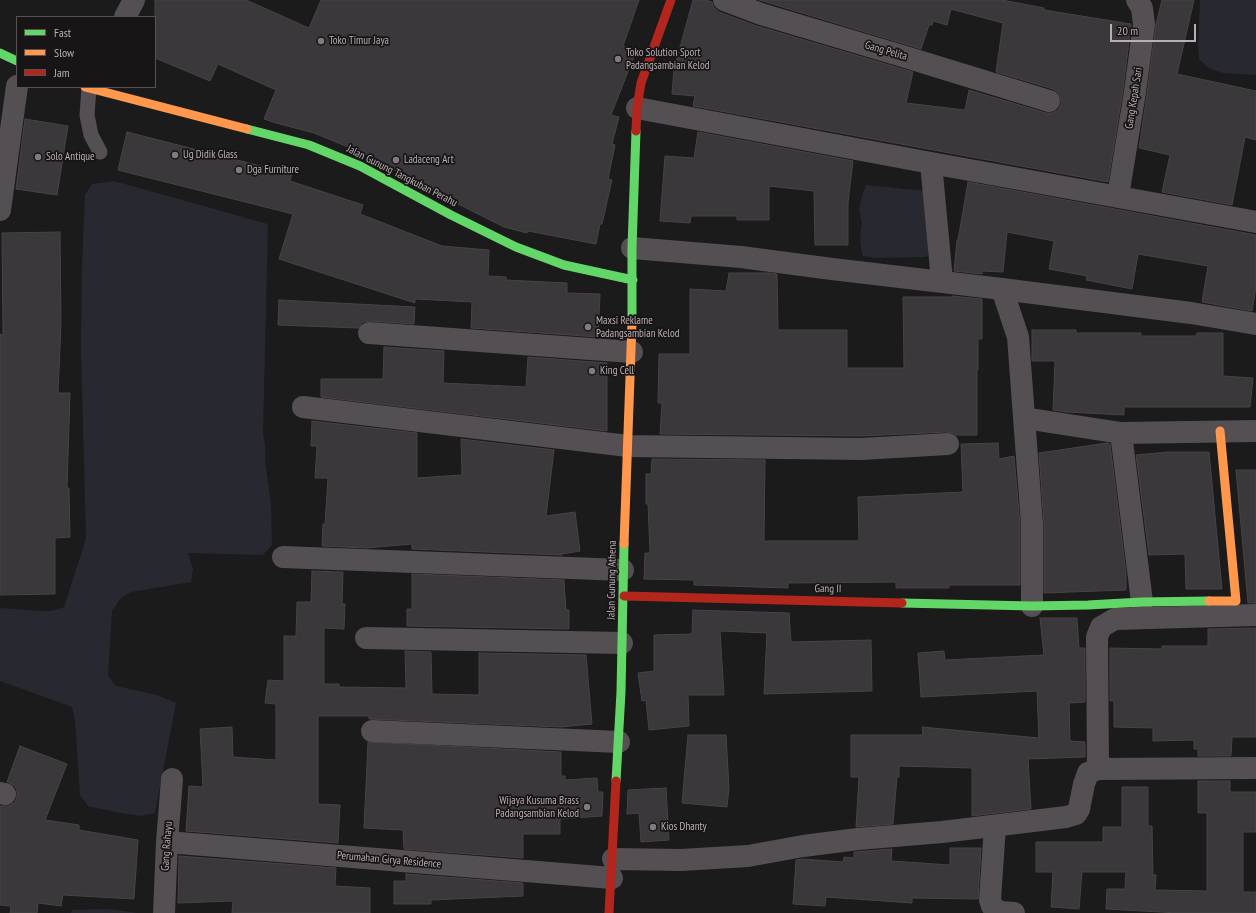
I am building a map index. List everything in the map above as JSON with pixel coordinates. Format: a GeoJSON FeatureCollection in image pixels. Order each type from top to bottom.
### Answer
{"type":"FeatureCollection","features":[{"type":"Feature","properties":{"kind":"street"},"geometry":{"type":"LineString","coordinates":[[126,16],[134,0]]}},
{"type":"Feature","properties":{"kind":"street"},"geometry":{"type":"LineString","coordinates":[[671,0],[646,67],[641,83],[637,108],[632,248],[741,257],[942,281],[1191,313],[1256,324]]}},
{"type":"Feature","properties":{"kind":"street","name":"Gang Pelita"},"geometry":{"type":"LineString","coordinates":[[724,0],[761,14],[1049,101]]}},
{"type":"Feature","properties":{"kind":"street","name":"Gang Kepah Sari"},"geometry":{"type":"LineString","coordinates":[[1118,196],[1135,92],[1144,24],[1142,8],[1137,0]]}},
{"type":"Feature","properties":{"kind":"street"},"geometry":{"type":"LineString","coordinates":[[0,53],[16,61]]}},
{"type":"Feature","properties":{"kind":"street"},"geometry":{"type":"LineString","coordinates":[[0,210],[17,88]]}},
{"type":"Feature","properties":{"kind":"street","name":"Jalan Gunung Tangkuban Perahu"},"geometry":{"type":"LineString","coordinates":[[88,88],[309,145],[360,166],[516,248],[564,265],[633,280]]}},
{"type":"Feature","properties":{"kind":"street"},"geometry":{"type":"LineString","coordinates":[[637,108],[931,164],[1118,196],[1256,222]]}},
{"type":"Feature","properties":{"kind":"street"},"geometry":{"type":"LineString","coordinates":[[931,164],[942,281]]}},
{"type":"Feature","properties":{"kind":"street","name":"Jalan Gunung Athena"},"geometry":{"type":"LineString","coordinates":[[609,913],[619,742],[624,596],[623,570],[632,352],[632,248]]}},
{"type":"Feature","properties":{"kind":"street"},"geometry":{"type":"LineString","coordinates":[[1002,289],[1018,337],[1032,524],[1032,606]]}},
{"type":"Feature","properties":{"kind":"street"},"geometry":{"type":"LineString","coordinates":[[369,333],[632,352]]}},
{"type":"Feature","properties":{"kind":"street"},"geometry":{"type":"LineString","coordinates":[[304,407],[628,446],[861,449],[948,444]]}},
{"type":"Feature","properties":{"kind":"street"},"geometry":{"type":"LineString","coordinates":[[1024,418],[1121,433],[1256,431]]}},
{"type":"Feature","properties":{"kind":"street","name":"Gang II"},"geometry":{"type":"LineString","coordinates":[[624,596],[1032,606],[1142,602],[1236,601],[1220,431]]}},
{"type":"Feature","properties":{"kind":"street"},"geometry":{"type":"LineString","coordinates":[[1121,433],[1142,602]]}},
{"type":"Feature","properties":{"kind":"street"},"geometry":{"type":"LineString","coordinates":[[283,557],[623,570]]}},
{"type":"Feature","properties":{"kind":"street"},"geometry":{"type":"LineString","coordinates":[[1256,615],[1115,619],[1101,627],[1097,637],[1098,769],[1256,768]]}},
{"type":"Feature","properties":{"kind":"street"},"geometry":{"type":"LineString","coordinates":[[366,638],[622,643]]}},
{"type":"Feature","properties":{"kind":"street"},"geometry":{"type":"LineString","coordinates":[[372,731],[619,742]]}},
{"type":"Feature","properties":{"kind":"street","name":"Perumahan Girya Residence"},"geometry":{"type":"LineString","coordinates":[[167,842],[612,868],[681,860],[748,856],[803,846],[858,839],[942,832],[1066,817],[1076,814],[1079,809],[1084,784],[1088,773],[1098,769]]}},
{"type":"Feature","properties":{"kind":"street","name":"Gang Rahayu"},"geometry":{"type":"LineString","coordinates":[[164,913],[167,842],[172,779]]}},
{"type":"Feature","properties":{"kind":"street"},"geometry":{"type":"LineString","coordinates":[[995,826],[990,900],[992,906],[997,910],[1001,912],[1014,913]]}},
{"type":"Feature","properties":{"kind":"lane"},"geometry":{"type":"LineString","coordinates":[[88,88],[87,115],[91,135],[100,152]]}},
{"type":"Feature","properties":{"kind":"shaded area"},"geometry":{"type":"Polygon","coordinates":[[[1200,0],[1256,0],[1256,75],[1223,73],[1209,68],[1199,59],[1198,46],[1200,0]]]}},
{"type":"Feature","properties":{"kind":"shaded area"},"geometry":{"type":"Polygon","coordinates":[[[114,181],[268,224],[263,432],[271,504],[272,545],[263,555],[188,553],[193,569],[191,582],[131,592],[120,599],[112,611],[108,676],[116,686],[157,695],[176,703],[155,813],[141,816],[88,806],[80,795],[75,720],[72,707],[0,681],[0,608],[52,611],[64,607],[86,539],[81,347],[85,195],[92,184],[114,181]]]}},
{"type":"Feature","properties":{"kind":"shaded area"},"geometry":{"type":"Polygon","coordinates":[[[866,185],[926,191],[930,252],[926,257],[876,258],[863,256],[860,236],[862,223],[859,209],[866,185]]]}},
{"type":"Feature","properties":{"kind":"shaded area"},"geometry":{"type":"Polygon","coordinates":[[[109,909],[138,913],[71,913],[72,910],[109,909]]]}},
{"type":"Feature","properties":{"kind":"building"},"geometry":{"type":"Polygon","coordinates":[[[155,0],[246,0],[309,28],[321,0],[639,0],[623,46],[636,51],[611,115],[619,117],[612,144],[615,145],[608,179],[612,180],[596,244],[528,231],[527,233],[504,227],[438,194],[427,188],[428,186],[407,177],[365,154],[314,133],[264,119],[276,90],[218,64],[210,81],[156,58],[155,0]]]}},
{"type":"Feature","properties":{"kind":"building"},"geometry":{"type":"Polygon","coordinates":[[[693,0],[705,0],[712,2],[714,8],[719,12],[757,26],[913,72],[906,103],[965,110],[969,90],[1046,113],[1052,113],[1058,110],[1061,104],[1061,99],[1058,93],[1053,89],[996,72],[1003,23],[951,9],[947,25],[933,21],[932,25],[929,25],[921,49],[759,0],[1002,0],[1044,8],[1044,10],[1131,24],[1123,90],[1108,182],[693,106],[695,96],[672,94],[674,69],[693,0]]]}},
{"type":"Feature","properties":{"kind":"building"},"geometry":{"type":"Polygon","coordinates":[[[1162,0],[1194,0],[1177,74],[1256,91],[1256,140],[1245,137],[1232,205],[1162,192],[1170,155],[1139,148],[1156,24],[1162,0]]]}},
{"type":"Feature","properties":{"kind":"building","name":"Solo Antique"},"geometry":{"type":"Polygon","coordinates":[[[25,119],[68,126],[57,195],[16,189],[25,119]]]}},
{"type":"Feature","properties":{"kind":"building"},"geometry":{"type":"Polygon","coordinates":[[[127,132],[292,174],[290,181],[363,205],[360,214],[442,246],[489,250],[488,276],[506,277],[506,280],[567,283],[567,293],[600,294],[598,337],[471,328],[472,302],[415,299],[415,303],[279,259],[293,214],[118,170],[127,132]]]}},
{"type":"Feature","properties":{"kind":"building"},"geometry":{"type":"Polygon","coordinates":[[[698,132],[853,161],[848,203],[848,245],[815,245],[814,191],[769,186],[769,220],[737,220],[737,216],[691,216],[690,223],[660,221],[665,156],[694,158],[698,132]]]}},
{"type":"Feature","properties":{"kind":"building"},"geometry":{"type":"Polygon","coordinates":[[[968,182],[1256,235],[1256,287],[1252,311],[1202,302],[1208,266],[1138,254],[1132,289],[1086,280],[1087,276],[1049,269],[1054,241],[1007,232],[1003,272],[982,271],[982,274],[954,271],[957,240],[968,182]]]}},
{"type":"Feature","properties":{"kind":"building"},"geometry":{"type":"Polygon","coordinates":[[[60,232],[61,323],[58,393],[70,393],[67,488],[69,488],[70,537],[55,538],[55,594],[0,595],[0,334],[3,335],[2,233],[60,232]]]}},
{"type":"Feature","properties":{"kind":"building"},"geometry":{"type":"Polygon","coordinates":[[[729,273],[777,274],[778,330],[847,330],[847,368],[904,368],[903,297],[952,296],[982,299],[982,339],[978,339],[977,435],[956,435],[947,432],[861,436],[660,434],[662,403],[658,403],[659,354],[690,354],[690,289],[726,291],[729,273]]]}},
{"type":"Feature","properties":{"kind":"building"},"geometry":{"type":"Polygon","coordinates":[[[279,300],[415,307],[414,324],[370,321],[363,322],[358,328],[278,325],[279,300]]]}},
{"type":"Feature","properties":{"kind":"building"},"geometry":{"type":"Polygon","coordinates":[[[1032,330],[1076,330],[1076,333],[1141,333],[1141,336],[1196,336],[1197,333],[1223,333],[1223,376],[1253,378],[1250,407],[1124,407],[1124,415],[1053,410],[1055,361],[1032,361],[1032,330]]]}},
{"type":"Feature","properties":{"kind":"building"},"geometry":{"type":"Polygon","coordinates":[[[384,347],[444,351],[443,383],[526,387],[528,357],[607,363],[607,431],[321,397],[321,379],[383,379],[384,347]]]}},
{"type":"Feature","properties":{"kind":"building"},"geometry":{"type":"Polygon","coordinates":[[[312,421],[417,433],[417,478],[462,475],[461,439],[554,450],[546,516],[575,512],[580,551],[562,555],[412,549],[412,544],[366,548],[322,546],[328,478],[315,478],[317,446],[311,446],[312,421]]]}},
{"type":"Feature","properties":{"kind":"building"},"geometry":{"type":"Polygon","coordinates":[[[998,443],[999,459],[1014,456],[1020,524],[1020,585],[949,585],[949,588],[896,588],[896,582],[788,583],[788,588],[694,585],[694,580],[644,579],[645,553],[650,553],[648,504],[646,504],[646,474],[651,474],[652,459],[765,460],[764,541],[859,541],[858,497],[963,492],[961,444],[998,443]]]}},
{"type":"Feature","properties":{"kind":"building"},"geometry":{"type":"Polygon","coordinates":[[[1107,443],[1110,444],[1126,573],[1126,590],[1044,593],[1044,523],[1039,453],[1107,443]]]}},
{"type":"Feature","properties":{"kind":"building"},"geometry":{"type":"Polygon","coordinates":[[[1168,452],[1209,452],[1222,589],[1186,589],[1185,554],[1149,555],[1136,455],[1168,452]]]}},
{"type":"Feature","properties":{"kind":"building"},"geometry":{"type":"Polygon","coordinates":[[[1236,470],[1256,470],[1256,603],[1248,603],[1236,470]]]}},
{"type":"Feature","properties":{"kind":"building"},"geometry":{"type":"Polygon","coordinates":[[[312,571],[343,572],[342,604],[345,604],[344,629],[324,628],[324,684],[339,684],[339,687],[406,688],[405,651],[431,652],[432,694],[479,695],[479,653],[586,655],[592,724],[561,727],[369,719],[369,716],[318,716],[318,804],[340,805],[338,843],[186,831],[189,786],[203,787],[200,729],[232,727],[233,757],[276,760],[276,704],[265,703],[268,680],[284,681],[284,636],[296,636],[297,602],[311,602],[312,571]]]}},
{"type":"Feature","properties":{"kind":"building"},"geometry":{"type":"Polygon","coordinates":[[[412,574],[564,580],[566,610],[569,610],[569,629],[407,626],[407,609],[412,609],[412,574]]]}},
{"type":"Feature","properties":{"kind":"building"},"geometry":{"type":"Polygon","coordinates":[[[693,610],[789,613],[791,642],[871,640],[872,691],[764,694],[767,633],[720,631],[724,695],[688,695],[689,726],[649,730],[646,700],[642,701],[638,673],[654,671],[654,635],[692,634],[693,610]]]}},
{"type":"Feature","properties":{"kind":"building"},"geometry":{"type":"Polygon","coordinates":[[[1040,618],[1077,618],[1079,648],[1085,648],[1085,702],[1069,703],[1070,741],[1085,742],[1085,757],[1028,759],[1031,809],[972,816],[972,768],[899,766],[893,824],[856,827],[859,777],[851,777],[851,735],[923,735],[922,727],[1039,738],[1037,691],[921,697],[918,653],[944,651],[945,660],[1044,655],[1040,618]]]}},
{"type":"Feature","properties":{"kind":"building"},"geometry":{"type":"Polygon","coordinates":[[[1256,628],[1256,737],[1232,737],[1231,756],[1198,756],[1198,749],[1194,749],[1194,740],[1153,741],[1153,728],[1114,727],[1114,701],[1110,701],[1110,648],[1162,649],[1162,646],[1208,646],[1208,629],[1256,628]]]}},
{"type":"Feature","properties":{"kind":"building"},"geometry":{"type":"Polygon","coordinates":[[[688,735],[726,735],[729,788],[727,807],[682,803],[688,735]]]}},
{"type":"Feature","properties":{"kind":"building"},"geometry":{"type":"Polygon","coordinates":[[[368,742],[561,752],[561,776],[565,776],[565,780],[597,778],[598,792],[603,792],[602,816],[560,819],[560,834],[523,834],[523,858],[404,849],[403,830],[364,828],[368,742]]]}},
{"type":"Feature","properties":{"kind":"building"},"geometry":{"type":"Polygon","coordinates":[[[20,746],[67,764],[45,820],[79,825],[79,830],[138,840],[134,899],[63,895],[61,906],[38,903],[37,913],[10,913],[11,906],[0,905],[0,806],[9,806],[15,802],[17,797],[17,790],[14,785],[7,782],[20,746]]]}},
{"type":"Feature","properties":{"kind":"building"},"geometry":{"type":"Polygon","coordinates":[[[1198,781],[1230,781],[1230,792],[1256,792],[1256,832],[1243,832],[1243,892],[1256,892],[1256,913],[1178,913],[1106,909],[1107,889],[1125,889],[1126,872],[1082,872],[1079,909],[1051,907],[1053,872],[1036,872],[1036,842],[1103,842],[1103,827],[1122,827],[1122,787],[1148,787],[1148,826],[1152,826],[1153,875],[1156,875],[1155,890],[1207,891],[1207,813],[1198,813],[1198,781]]]}},
{"type":"Feature","properties":{"kind":"building"},"geometry":{"type":"Polygon","coordinates":[[[666,788],[669,840],[641,842],[639,813],[627,814],[628,790],[666,788]]]}},
{"type":"Feature","properties":{"kind":"building"},"geometry":{"type":"Polygon","coordinates":[[[950,848],[981,848],[978,899],[912,898],[912,903],[826,897],[825,906],[793,904],[796,860],[803,859],[843,862],[844,857],[854,858],[854,852],[892,849],[891,861],[950,865],[950,848]]]}},
{"type":"Feature","properties":{"kind":"building"},"geometry":{"type":"Polygon","coordinates":[[[179,856],[336,868],[335,886],[370,888],[370,913],[232,913],[233,901],[178,903],[179,856]]]}},
{"type":"Feature","properties":{"kind":"building"},"geometry":{"type":"Polygon","coordinates":[[[406,874],[523,883],[523,896],[431,900],[431,904],[394,904],[394,881],[406,881],[406,874]]]}},
{"type":"Feature","properties":{"kind":"traffic: fast"},"geometry":{"type":"LineString","coordinates":[[0,53],[16,61]]}},
{"type":"Feature","properties":{"kind":"traffic: fast"},"geometry":{"type":"LineString","coordinates":[[247,129],[309,145],[360,166],[451,215],[516,247],[564,265],[633,280]]}},
{"type":"Feature","properties":{"kind":"traffic: fast"},"geometry":{"type":"LineString","coordinates":[[632,322],[632,248],[636,131]]}},
{"type":"Feature","properties":{"kind":"traffic: fast"},"geometry":{"type":"LineString","coordinates":[[616,781],[621,692],[624,544]]}},
{"type":"Feature","properties":{"kind":"traffic: fast"},"geometry":{"type":"LineString","coordinates":[[902,603],[1032,606],[1209,601]]}},
{"type":"Feature","properties":{"kind":"traffic: slow"},"geometry":{"type":"LineString","coordinates":[[89,88],[247,129]]}},
{"type":"Feature","properties":{"kind":"traffic: slow"},"geometry":{"type":"LineString","coordinates":[[624,544],[632,322]]}},
{"type":"Feature","properties":{"kind":"traffic: slow"},"geometry":{"type":"LineString","coordinates":[[1209,601],[1236,601],[1220,431]]}},
{"type":"Feature","properties":{"kind":"traffic: jam"},"geometry":{"type":"LineString","coordinates":[[636,131],[637,108],[641,83],[671,0]]}},
{"type":"Feature","properties":{"kind":"traffic: jam"},"geometry":{"type":"LineString","coordinates":[[624,596],[902,603]]}},
{"type":"Feature","properties":{"kind":"traffic: jam"},"geometry":{"type":"LineString","coordinates":[[609,913],[616,781]]}},
{"type":"Feature","properties":{"kind":"place","name":"Toko Timur Jaya"},"geometry":{"type":"Point","coordinates":[321,41]}},
{"type":"Feature","properties":{"kind":"place","name":"Toko Solution Sport Padangsambian Kelod"},"geometry":{"type":"Point","coordinates":[618,59]}},
{"type":"Feature","properties":{"kind":"place","name":"Ug Didik Glass"},"geometry":{"type":"Point","coordinates":[175,155]}},
{"type":"Feature","properties":{"kind":"place","name":"Solo Antique"},"geometry":{"type":"Point","coordinates":[38,157]}},
{"type":"Feature","properties":{"kind":"place","name":"Ladaceng Art"},"geometry":{"type":"Point","coordinates":[396,160]}},
{"type":"Feature","properties":{"kind":"place","name":"Dga Furniture"},"geometry":{"type":"Point","coordinates":[239,170]}},
{"type":"Feature","properties":{"kind":"place","name":"Maxsi Reklame Padangsambian Kelod"},"geometry":{"type":"Point","coordinates":[588,327]}},
{"type":"Feature","properties":{"kind":"place","name":"King Cell"},"geometry":{"type":"Point","coordinates":[592,371]}},
{"type":"Feature","properties":{"kind":"place","name":"Wijaya Kusuma Brass Padangsambian Kelod"},"geometry":{"type":"Point","coordinates":[587,807]}},
{"type":"Feature","properties":{"kind":"place","name":"Kios Dhanty"},"geometry":{"type":"Point","coordinates":[653,827]}}]}
